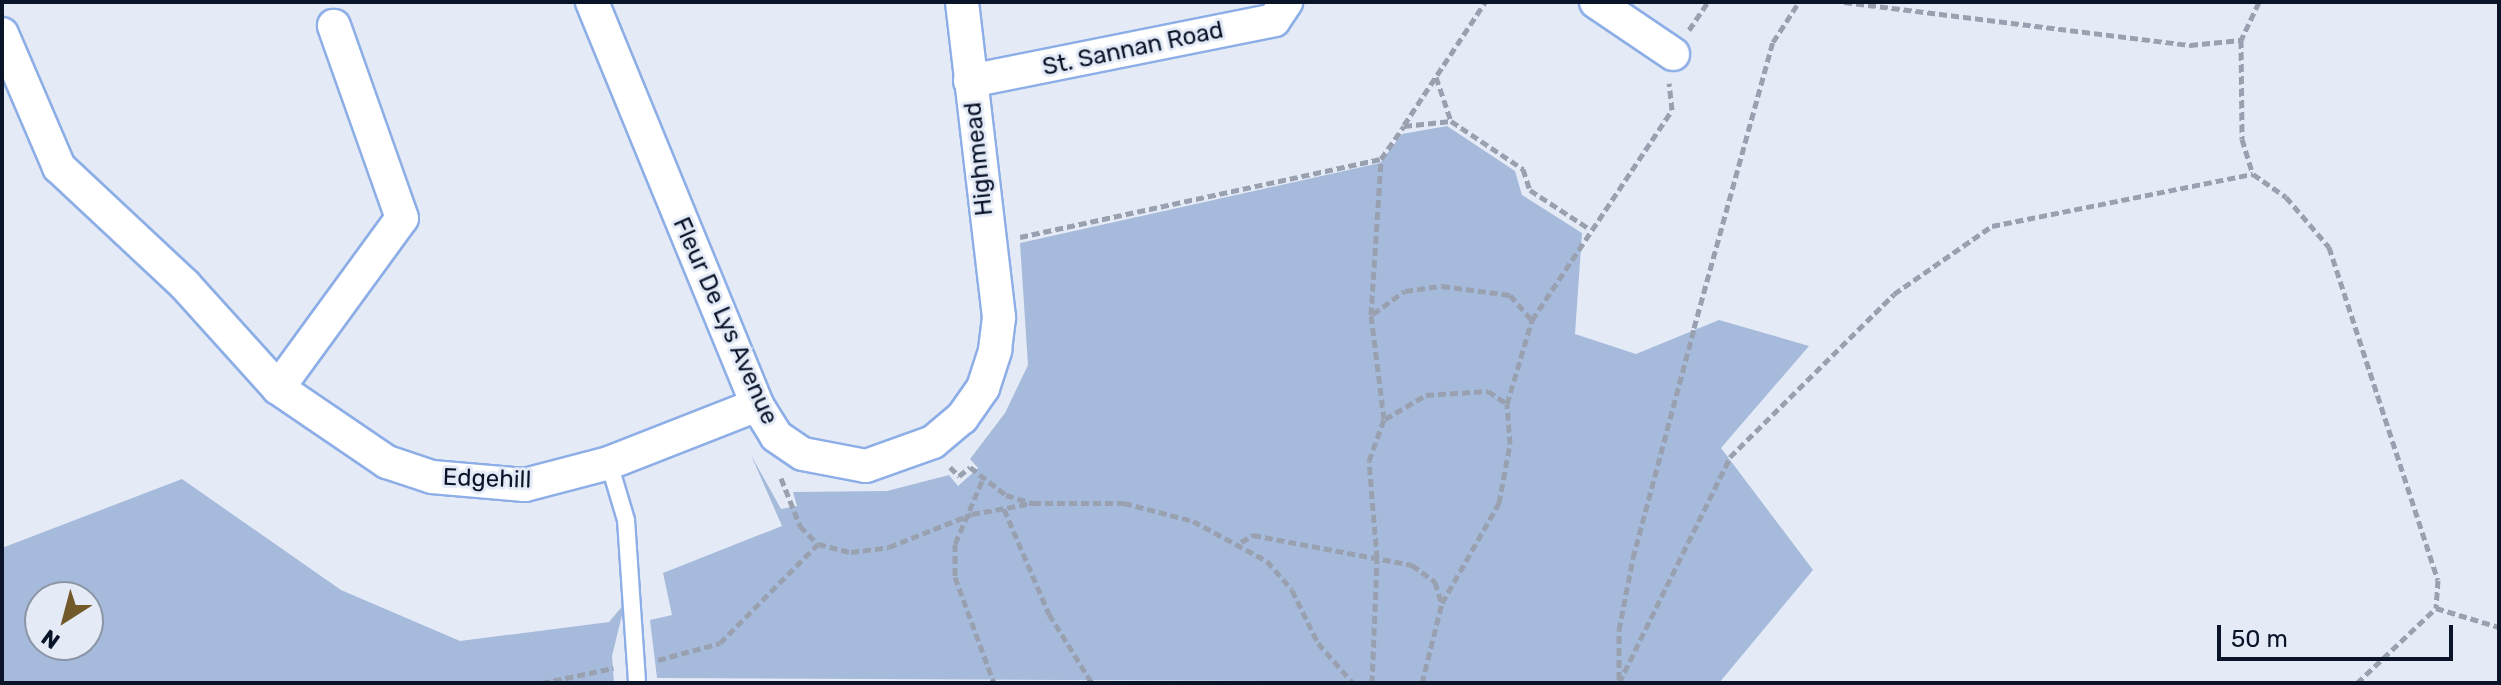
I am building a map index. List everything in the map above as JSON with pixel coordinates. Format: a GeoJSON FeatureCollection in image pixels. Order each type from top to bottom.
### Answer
{"type":"FeatureCollection","features":[{"type":"Feature","properties":{"kind":"street","name":"Fleur De Lys Avenue"},"geometry":{"type":"LineString","coordinates":[[592,2],[757,405],[776,436],[796,449],[829,463],[866,466],[933,442],[983,388],[999,317]]}},
{"type":"Feature","properties":{"kind":"street","name":"Highmead"},"geometry":{"type":"LineString","coordinates":[[962,2],[999,317]]}},
{"type":"Feature","properties":{"kind":"street","name":"St. Sannan Road"},"geometry":{"type":"LineString","coordinates":[[970,81],[1274,20],[1286,2]]}},
{"type":"Feature","properties":{"kind":"street"},"geometry":{"type":"LineString","coordinates":[[1596,2],[1675,56]]}},
{"type":"Feature","properties":{"kind":"street"},"geometry":{"type":"LineString","coordinates":[[278,388],[402,218],[334,26]]}},
{"type":"Feature","properties":{"kind":"street","name":"Edgehill"},"geometry":{"type":"LineString","coordinates":[[2,34],[59,167],[185,285],[278,388],[387,462],[432,477],[525,485],[609,463],[757,405]]}},
{"type":"Feature","properties":{"kind":"lane"},"geometry":{"type":"LineString","coordinates":[[609,463],[626,520],[637,683]]}},
{"type":"Feature","properties":{"kind":"path"},"geometry":{"type":"LineString","coordinates":[[1372,683],[1377,558],[1369,461],[1384,419],[1371,315],[1381,159],[1485,2]]}},
{"type":"Feature","properties":{"kind":"path"},"geometry":{"type":"LineString","coordinates":[[1422,683],[1442,603],[1499,503],[1510,444],[1507,404],[1532,320],[1582,250],[1588,228],[1672,110],[1675,56],[1708,2]]}},
{"type":"Feature","properties":{"kind":"path"},"geometry":{"type":"LineString","coordinates":[[1619,682],[1619,630],[1633,558],[1773,42],[1799,2]]}},
{"type":"Feature","properties":{"kind":"path"},"geometry":{"type":"LineString","coordinates":[[1844,2],[2190,45],[2241,40]]}},
{"type":"Feature","properties":{"kind":"path"},"geometry":{"type":"LineString","coordinates":[[2250,2],[2256,10]]}},
{"type":"Feature","properties":{"kind":"path"},"geometry":{"type":"LineString","coordinates":[[2259,2],[2241,40],[2242,139],[2253,174],[2286,197],[2329,247],[2438,580],[2436,608],[2357,683]]}},
{"type":"Feature","properties":{"kind":"path"},"geometry":{"type":"LineString","coordinates":[[1436,77],[1451,121],[1523,169],[1530,190],[1588,228]]}},
{"type":"Feature","properties":{"kind":"path"},"geometry":{"type":"LineString","coordinates":[[1404,126],[1451,121]]}},
{"type":"Feature","properties":{"kind":"path"},"geometry":{"type":"LineString","coordinates":[[1011,239],[1381,159]]}},
{"type":"Feature","properties":{"kind":"path"},"geometry":{"type":"LineString","coordinates":[[1619,682],[1730,457],[1894,294],[1992,226],[2253,174]]}},
{"type":"Feature","properties":{"kind":"path"},"geometry":{"type":"LineString","coordinates":[[1371,315],[1405,291],[1442,286],[1510,295],[1532,320]]}},
{"type":"Feature","properties":{"kind":"path"},"geometry":{"type":"LineString","coordinates":[[1384,419],[1426,395],[1488,391],[1507,404]]}},
{"type":"Feature","properties":{"kind":"path"},"geometry":{"type":"LineString","coordinates":[[796,449],[781,479],[788,507],[818,544],[851,552],[889,547],[972,514],[1033,503],[1124,503],[1241,542],[1292,590],[1318,643],[1353,683]]}},
{"type":"Feature","properties":{"kind":"path"},"geometry":{"type":"LineString","coordinates":[[945,461],[959,476],[970,467],[982,481],[1033,503]]}},
{"type":"Feature","properties":{"kind":"path"},"geometry":{"type":"LineString","coordinates":[[982,481],[972,514],[955,544],[955,577],[994,683]]}},
{"type":"Feature","properties":{"kind":"path"},"geometry":{"type":"LineString","coordinates":[[1004,509],[1049,614],[1092,683]]}},
{"type":"Feature","properties":{"kind":"path"},"geometry":{"type":"LineString","coordinates":[[1241,542],[1253,535],[1412,565],[1435,582],[1442,603]]}},
{"type":"Feature","properties":{"kind":"path"},"geometry":{"type":"LineString","coordinates":[[542,683],[720,643],[818,544]]}},
{"type":"Feature","properties":{"kind":"path"},"geometry":{"type":"LineString","coordinates":[[2436,608],[2483,628],[2499,627]]}},
{"type":"Feature","properties":{"kind":"shaded area"},"geometry":{"type":"Polygon","coordinates":[[[1447,126],[1515,171],[1522,195],[1582,233],[1575,334],[1636,354],[1719,320],[1809,346],[1721,448],[1813,570],[1719,683],[657,678],[650,620],[672,615],[663,573],[782,526],[751,455],[781,509],[797,506],[793,492],[887,491],[949,475],[958,486],[978,468],[970,459],[1005,413],[1028,365],[1020,243],[1380,163],[1402,134],[1447,126]]]}},
{"type":"Feature","properties":{"kind":"shaded area"},"geometry":{"type":"Polygon","coordinates":[[[182,479],[341,590],[460,641],[609,622],[625,603],[612,656],[614,683],[2,683],[2,548],[182,479]]]}}]}
